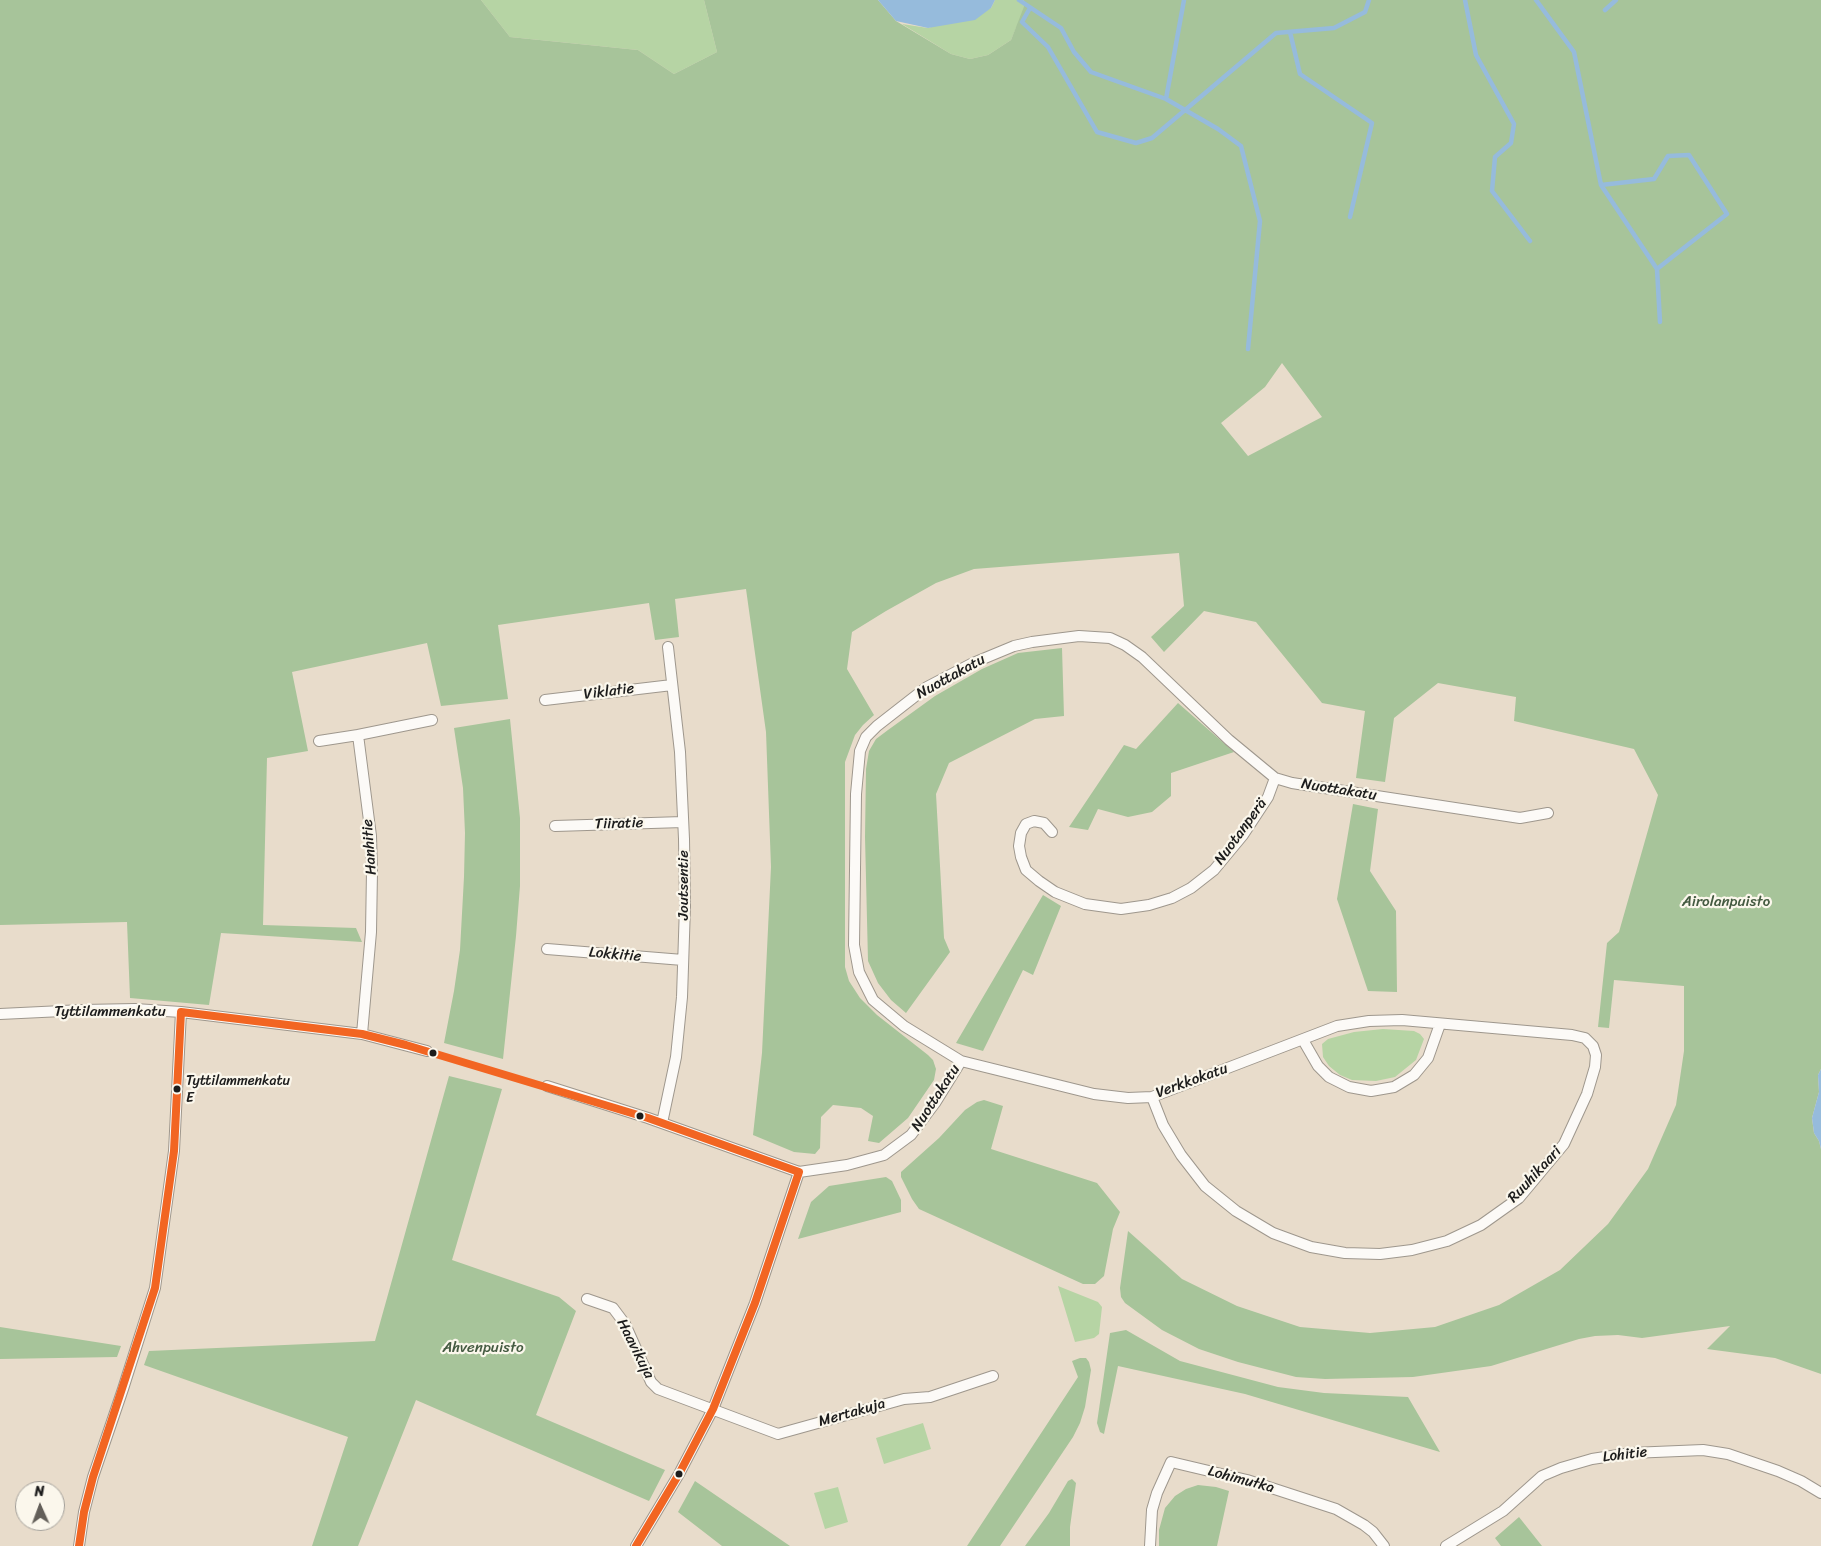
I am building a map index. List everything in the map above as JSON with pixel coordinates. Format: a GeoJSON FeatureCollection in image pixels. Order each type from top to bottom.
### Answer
{"type":"FeatureCollection","features":[{"type":"Feature","properties":{"kind":"street","name":"Nuottakatu"},"geometry":{"type":"LineString","coordinates":[[799,1172],[848,1165],[884,1155],[894,1149],[919,1126],[961,1061],[904,1026],[873,1000],[859,972],[854,945],[857,767],[860,751],[866,737],[878,726],[926,687],[992,655],[1014,646],[1032,642],[1079,636],[1110,638],[1142,657],[1229,740],[1274,778],[1520,818],[1548,812]]}},
{"type":"Feature","properties":{"kind":"street","name":"Joutsentie"},"geometry":{"type":"LineString","coordinates":[[662,1122],[676,1057],[682,996],[685,906],[680,752],[668,647]]}},
{"type":"Feature","properties":{"kind":"street","name":"Viklatie"},"geometry":{"type":"LineString","coordinates":[[545,700],[672,685]]}},
{"type":"Feature","properties":{"kind":"street"},"geometry":{"type":"LineString","coordinates":[[319,741],[432,720]]}},
{"type":"Feature","properties":{"kind":"street","name":"Hanhitie"},"geometry":{"type":"LineString","coordinates":[[358,735],[366,788],[372,871],[372,932],[362,1034]]}},
{"type":"Feature","properties":{"kind":"street","name":"Nuotanperä"},"geometry":{"type":"LineString","coordinates":[[1052,832],[1044,823],[1034,821],[1026,824],[1021,833],[1021,858],[1026,870],[1039,881],[1055,892],[1085,904],[1121,909],[1149,905],[1172,898],[1191,888],[1214,870],[1243,835],[1268,796],[1274,778]]}},
{"type":"Feature","properties":{"kind":"street","name":"Tiiratie"},"geometry":{"type":"LineString","coordinates":[[555,826],[683,822]]}},
{"type":"Feature","properties":{"kind":"street","name":"Lokkitie"},"geometry":{"type":"LineString","coordinates":[[547,949],[683,960]]}},
{"type":"Feature","properties":{"kind":"street","name":"Tyttilammenkatu"},"geometry":{"type":"LineString","coordinates":[[0,1014],[118,1009],[181,1012],[362,1034],[427,1051]]}},
{"type":"Feature","properties":{"kind":"street"},"geometry":{"type":"LineString","coordinates":[[79,1546],[84,1512],[93,1477],[155,1288],[174,1151],[181,1012]]}},
{"type":"Feature","properties":{"kind":"street","name":"Verkkokatu"},"geometry":{"type":"LineString","coordinates":[[961,1061],[1094,1094],[1128,1098],[1152,1097],[1337,1026],[1368,1021],[1402,1020],[1572,1035],[1585,1038],[1593,1046]]}},
{"type":"Feature","properties":{"kind":"street"},"geometry":{"type":"LineString","coordinates":[[1303,1040],[1318,1066],[1330,1077],[1350,1087],[1370,1091],[1394,1087],[1414,1075],[1428,1058],[1440,1024]]}},
{"type":"Feature","properties":{"kind":"street","name":"Ruuhikaari"},"geometry":{"type":"LineString","coordinates":[[1152,1097],[1163,1125],[1181,1155],[1205,1186],[1236,1211],[1273,1233],[1311,1247],[1345,1253],[1380,1254],[1412,1250],[1447,1241],[1482,1225],[1519,1198],[1564,1144],[1587,1094],[1595,1067],[1596,1056],[1593,1046]]}},
{"type":"Feature","properties":{"kind":"street"},"geometry":{"type":"LineString","coordinates":[[547,1086],[662,1122],[799,1172],[755,1303],[712,1409],[679,1474],[636,1546]]}},
{"type":"Feature","properties":{"kind":"street","name":"Haavikuja"},"geometry":{"type":"LineString","coordinates":[[586,1299],[614,1308],[625,1324],[651,1382],[658,1389],[712,1409]]}},
{"type":"Feature","properties":{"kind":"street","name":"Mertakuja"},"geometry":{"type":"LineString","coordinates":[[712,1409],[778,1434],[904,1398],[930,1397],[993,1376]]}},
{"type":"Feature","properties":{"kind":"street","name":"Lohitie"},"geometry":{"type":"LineString","coordinates":[[1446,1546],[1504,1511],[1542,1476],[1592,1459],[1631,1453],[1703,1450],[1728,1454],[1802,1481],[1821,1493]]}},
{"type":"Feature","properties":{"kind":"street","name":"Lohimutka"},"geometry":{"type":"LineString","coordinates":[[1150,1546],[1152,1510],[1157,1493],[1171,1462],[1247,1480],[1336,1509],[1364,1525],[1373,1532],[1384,1546]]}},
{"type":"Feature","properties":{"kind":"green space","name":"Airolanpuisto"},"geometry":{"type":"Polygon","coordinates":[[[0,0],[481,0],[510,37],[638,50],[674,74],[717,52],[704,0],[878,0],[896,21],[951,54],[970,59],[988,55],[1011,40],[1025,4],[1024,0],[1821,0],[1821,1069],[1818,1075],[1819,1092],[1812,1118],[1814,1133],[1821,1149],[1821,1374],[1775,1358],[1707,1349],[1730,1326],[1642,1338],[1618,1335],[1595,1336],[1579,1339],[1491,1366],[1413,1377],[1325,1379],[1296,1377],[1238,1362],[1199,1349],[1162,1330],[1125,1303],[1121,1297],[1120,1288],[1128,1231],[1182,1279],[1237,1306],[1300,1327],[1370,1333],[1435,1327],[1499,1305],[1560,1270],[1608,1224],[1648,1169],[1676,1105],[1684,1051],[1684,986],[1614,980],[1609,1028],[1598,1027],[1607,943],[1619,932],[1658,795],[1634,749],[1514,721],[1516,697],[1438,683],[1394,718],[1385,782],[1356,778],[1365,711],[1322,703],[1256,622],[1204,611],[1164,652],[1151,637],[1184,606],[1179,553],[974,569],[936,583],[852,632],[847,669],[874,715],[855,735],[845,762],[845,967],[849,981],[860,998],[877,1015],[928,1055],[933,1060],[936,1069],[934,1080],[908,1118],[879,1143],[868,1141],[873,1116],[861,1108],[833,1105],[821,1117],[820,1148],[815,1154],[794,1152],[753,1135],[762,1053],[771,867],[766,732],[746,589],[675,599],[679,637],[655,640],[649,603],[498,625],[508,699],[441,706],[427,643],[292,672],[308,751],[267,758],[263,925],[356,928],[362,942],[221,933],[209,1005],[130,998],[127,922],[0,925],[0,0]],[[1282,363],[1265,387],[1221,423],[1248,456],[1322,417],[1282,363]]]}},
{"type":"Feature","properties":{"kind":"green space"},"geometry":{"type":"Polygon","coordinates":[[[481,0],[704,0],[717,52],[674,74],[638,50],[510,37],[481,0]]]}},
{"type":"Feature","properties":{"kind":"green space"},"geometry":{"type":"Polygon","coordinates":[[[995,0],[1191,0],[1016,28],[1011,40],[988,55],[970,59],[951,54],[902,24],[928,28],[991,8],[995,0]]]}},
{"type":"Feature","properties":{"kind":"green space"},"geometry":{"type":"Polygon","coordinates":[[[1062,648],[1064,716],[1035,719],[949,763],[936,794],[944,938],[950,952],[906,1013],[891,1000],[878,983],[868,961],[865,837],[866,769],[869,751],[876,739],[888,730],[935,696],[982,669],[1018,653],[1062,648]]]}},
{"type":"Feature","properties":{"kind":"green space"},"geometry":{"type":"Polygon","coordinates":[[[1178,703],[1234,752],[1171,773],[1171,796],[1152,812],[1128,817],[1098,809],[1088,830],[1069,827],[1124,745],[1136,749],[1178,703]]]}},
{"type":"Feature","properties":{"kind":"green space"},"geometry":{"type":"Polygon","coordinates":[[[510,719],[520,818],[520,886],[503,1059],[444,1043],[460,950],[464,877],[463,788],[454,728],[510,719]]]}},
{"type":"Feature","properties":{"kind":"green space"},"geometry":{"type":"Polygon","coordinates":[[[1353,804],[1378,809],[1370,871],[1396,911],[1397,992],[1368,991],[1337,899],[1353,804]]]}},
{"type":"Feature","properties":{"kind":"green space"},"geometry":{"type":"Polygon","coordinates":[[[1043,895],[1061,906],[1033,975],[1023,970],[983,1051],[956,1043],[1043,895]]]}},
{"type":"Feature","properties":{"kind":"green space"},"geometry":{"type":"Polygon","coordinates":[[[1383,1029],[1414,1031],[1424,1039],[1416,1060],[1395,1077],[1376,1081],[1352,1080],[1340,1075],[1329,1066],[1323,1057],[1322,1044],[1328,1039],[1354,1032],[1383,1029]]]}},
{"type":"Feature","properties":{"kind":"green space","name":"Ahvenpuisto"},"geometry":{"type":"Polygon","coordinates":[[[449,1076],[502,1089],[452,1260],[559,1297],[576,1311],[536,1415],[665,1470],[649,1501],[416,1400],[358,1546],[312,1546],[348,1437],[144,1365],[149,1351],[375,1341],[449,1076]]]}},
{"type":"Feature","properties":{"kind":"green space"},"geometry":{"type":"Polygon","coordinates":[[[984,1100],[1003,1106],[991,1149],[1097,1183],[1120,1212],[1113,1229],[1104,1276],[1095,1284],[1083,1284],[919,1209],[912,1199],[901,1177],[901,1172],[939,1138],[965,1110],[984,1100]]]}},
{"type":"Feature","properties":{"kind":"green space"},"geometry":{"type":"Polygon","coordinates":[[[886,1177],[892,1181],[901,1200],[901,1212],[798,1239],[811,1202],[829,1186],[886,1177]]]}},
{"type":"Feature","properties":{"kind":"green space"},"geometry":{"type":"Polygon","coordinates":[[[1058,1286],[1098,1302],[1102,1307],[1099,1334],[1094,1338],[1075,1342],[1058,1286]]]}},
{"type":"Feature","properties":{"kind":"green space"},"geometry":{"type":"Polygon","coordinates":[[[0,1327],[121,1346],[117,1357],[0,1359],[0,1327]]]}},
{"type":"Feature","properties":{"kind":"green space"},"geometry":{"type":"Polygon","coordinates":[[[1126,1330],[1180,1361],[1278,1387],[1324,1393],[1408,1397],[1440,1452],[1245,1394],[1118,1366],[1104,1434],[1100,1432],[1097,1423],[1110,1333],[1126,1330]]]}},
{"type":"Feature","properties":{"kind":"green space"},"geometry":{"type":"Polygon","coordinates":[[[1086,1358],[1091,1370],[1085,1407],[1073,1437],[1000,1546],[967,1546],[1078,1377],[1072,1361],[1086,1358]]]}},
{"type":"Feature","properties":{"kind":"green space"},"geometry":{"type":"Polygon","coordinates":[[[923,1423],[931,1449],[884,1464],[876,1438],[923,1423]]]}},
{"type":"Feature","properties":{"kind":"green space"},"geometry":{"type":"Polygon","coordinates":[[[1072,1479],[1076,1483],[1070,1527],[1070,1546],[1025,1546],[1049,1513],[1068,1481],[1072,1479]]]}},
{"type":"Feature","properties":{"kind":"green space"},"geometry":{"type":"Polygon","coordinates":[[[695,1481],[790,1546],[722,1546],[678,1512],[695,1481]]]}},
{"type":"Feature","properties":{"kind":"green space"},"geometry":{"type":"Polygon","coordinates":[[[1198,1485],[1229,1491],[1217,1546],[1159,1546],[1159,1530],[1165,1508],[1175,1496],[1186,1489],[1198,1485]]]}},
{"type":"Feature","properties":{"kind":"green space"},"geometry":{"type":"Polygon","coordinates":[[[838,1487],[848,1522],[825,1529],[814,1493],[838,1487]]]}},
{"type":"Feature","properties":{"kind":"green space"},"geometry":{"type":"Polygon","coordinates":[[[1519,1517],[1542,1546],[1501,1546],[1495,1538],[1519,1517]]]}},
{"type":"Feature","properties":{"kind":"water"},"geometry":{"type":"Polygon","coordinates":[[[878,0],[995,0],[991,8],[975,20],[928,28],[896,21],[878,0]]]}},
{"type":"Feature","properties":{"kind":"water"},"geometry":{"type":"Polygon","coordinates":[[[1821,1069],[1821,1149],[1814,1133],[1812,1118],[1819,1092],[1818,1075],[1821,1069]]]}},
{"type":"Feature","properties":{"kind":"waterway"},"geometry":{"type":"LineString","coordinates":[[1019,0],[1061,28],[1074,52],[1091,72],[1166,99],[1218,129],[1241,146],[1260,221],[1248,349]]}},
{"type":"Feature","properties":{"kind":"waterway"},"geometry":{"type":"LineString","coordinates":[[1166,99],[1184,0]]}},
{"type":"Feature","properties":{"kind":"waterway"},"geometry":{"type":"LineString","coordinates":[[1030,8],[1022,22],[1048,47],[1097,132],[1136,143],[1152,138],[1276,33],[1334,28],[1365,12],[1369,0]]}},
{"type":"Feature","properties":{"kind":"waterway"},"geometry":{"type":"LineString","coordinates":[[1465,0],[1476,55],[1514,124],[1511,143],[1495,157],[1492,191],[1530,241]]}},
{"type":"Feature","properties":{"kind":"waterway"},"geometry":{"type":"LineString","coordinates":[[1536,0],[1574,52],[1601,185],[1657,269],[1660,322]]}},
{"type":"Feature","properties":{"kind":"waterway"},"geometry":{"type":"LineString","coordinates":[[1605,10],[1616,0]]}},
{"type":"Feature","properties":{"kind":"waterway"},"geometry":{"type":"LineString","coordinates":[[1290,32],[1300,74],[1372,123],[1350,217]]}},
{"type":"Feature","properties":{"kind":"waterway"},"geometry":{"type":"LineString","coordinates":[[1601,185],[1654,179],[1668,156],[1689,155],[1727,214],[1657,269]]}},
{"type":"Feature","properties":{"kind":"transit line"},"geometry":{"type":"LineString","coordinates":[[79,1546],[84,1512],[93,1477],[155,1288],[174,1151],[181,1012],[362,1034],[406,1045],[648,1118],[799,1172],[755,1303],[713,1409],[679,1474],[636,1546]]}},
{"type":"Feature","properties":{"kind":"place","name":"Tyttilammenkatu E"},"geometry":{"type":"Point","coordinates":[177,1089]}}]}
